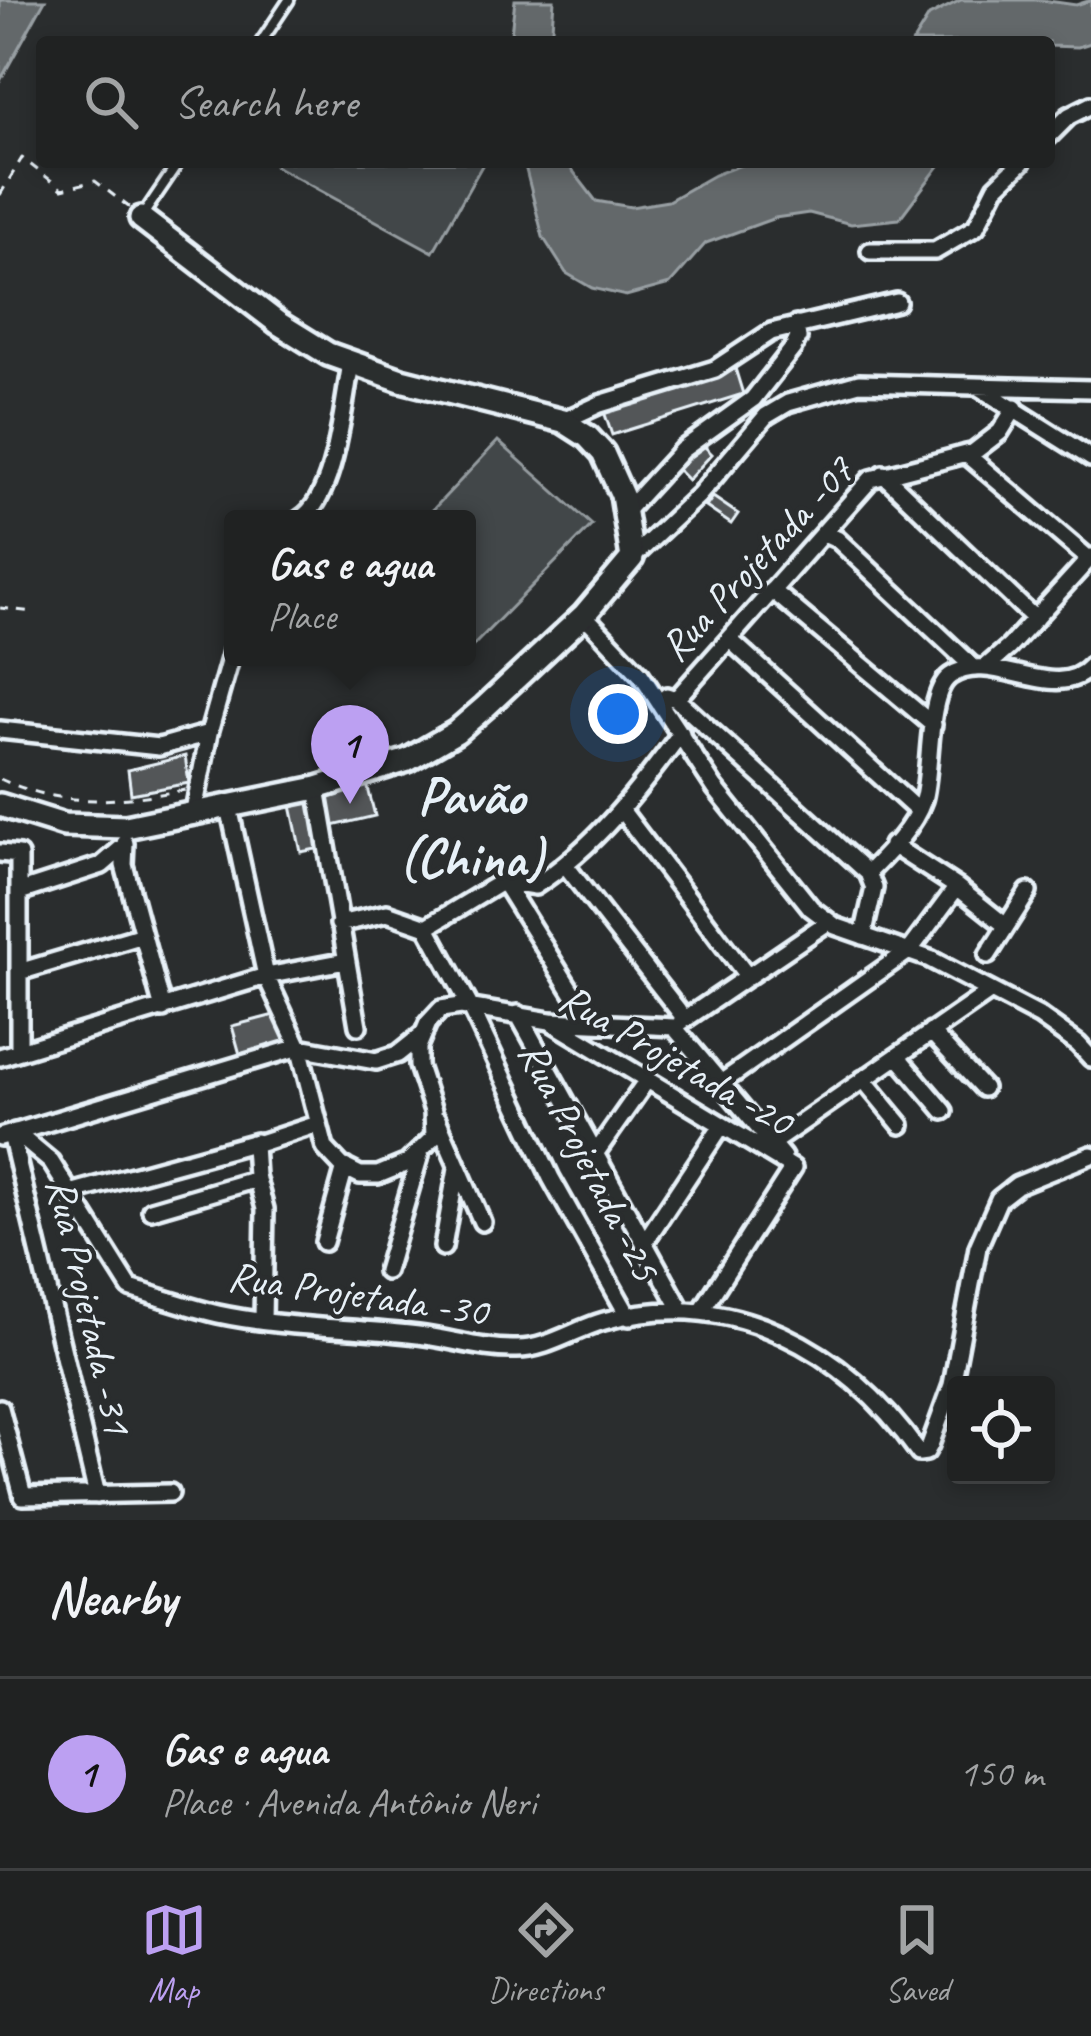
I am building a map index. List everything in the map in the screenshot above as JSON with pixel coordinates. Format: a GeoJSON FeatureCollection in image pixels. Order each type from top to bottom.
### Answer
{"type":"FeatureCollection","features":[{"type":"Feature","properties":{"kind":"street"},"geometry":{"type":"LineString","coordinates":[[1055,130],[1091,105]]}},
{"type":"Feature","properties":{"kind":"street"},"geometry":{"type":"LineString","coordinates":[[870,251],[935,251],[976,227],[996,187],[1016,168]]}},
{"type":"Feature","properties":{"kind":"street"},"geometry":{"type":"LineString","coordinates":[[142,218],[306,343],[351,364],[563,421],[588,437],[603,453],[622,495],[632,558]]}},
{"type":"Feature","properties":{"kind":"street"},"geometry":{"type":"LineString","coordinates":[[563,421],[600,404],[715,369],[771,332],[897,302]]}},
{"type":"Feature","properties":{"kind":"street"},"geometry":{"type":"LineString","coordinates":[[625,512],[682,450],[753,399],[793,348],[798,338],[796,325]]}},
{"type":"Feature","properties":{"kind":"street"},"geometry":{"type":"LineString","coordinates":[[311,510],[320,502],[333,455],[351,364]]}},
{"type":"Feature","properties":{"kind":"street"},"geometry":{"type":"LineString","coordinates":[[0,805],[64,825],[126,835],[373,773],[438,744],[484,707],[584,615],[632,558],[699,495],[766,416],[788,403],[860,383],[1091,389]]}},
{"type":"Feature","properties":{"kind":"street"},"geometry":{"type":"LineString","coordinates":[[978,386],[1091,458]]}},
{"type":"Feature","properties":{"kind":"street","name":"Rua Projetada -07"},"geometry":{"type":"LineString","coordinates":[[676,699],[871,479],[966,454],[1000,432],[1015,408]]}},
{"type":"Feature","properties":{"kind":"street"},"geometry":{"type":"LineString","coordinates":[[966,454],[1090,558],[1035,619],[979,668]]}},
{"type":"Feature","properties":{"kind":"street"},"geometry":{"type":"LineString","coordinates":[[883,474],[1035,619]]}},
{"type":"Feature","properties":{"kind":"street"},"geometry":{"type":"LineString","coordinates":[[826,534],[837,538],[979,668]]}},
{"type":"Feature","properties":{"kind":"street"},"geometry":{"type":"LineString","coordinates":[[772,590],[933,724]]}},
{"type":"Feature","properties":{"kind":"street"},"geometry":{"type":"LineString","coordinates":[[584,615],[628,658],[757,845],[828,922],[910,950],[991,991],[1059,1029],[1091,1058]]}},
{"type":"Feature","properties":{"kind":"street"},"geometry":{"type":"LineString","coordinates":[[729,639],[918,811]]}},
{"type":"Feature","properties":{"kind":"street"},"geometry":{"type":"LineString","coordinates":[[193,816],[208,734],[228,666]]}},
{"type":"Feature","properties":{"kind":"street"},"geometry":{"type":"LineString","coordinates":[[868,873],[918,811],[944,682],[954,673],[979,668],[1043,678],[1086,676]]}},
{"type":"Feature","properties":{"kind":"street"},"geometry":{"type":"LineString","coordinates":[[652,693],[676,699],[868,873],[874,888],[863,936]]}},
{"type":"Feature","properties":{"kind":"street"},"geometry":{"type":"LineString","coordinates":[[0,730],[147,747],[169,746],[208,734]]}},
{"type":"Feature","properties":{"kind":"street"},"geometry":{"type":"LineString","coordinates":[[340,923],[387,913],[427,927],[502,881],[535,886],[566,866],[622,812],[681,733]]}},
{"type":"Feature","properties":{"kind":"street"},"geometry":{"type":"LineString","coordinates":[[317,788],[358,1026]]}},
{"type":"Feature","properties":{"kind":"street"},"geometry":{"type":"LineString","coordinates":[[229,807],[266,976],[299,1047],[325,1148],[360,1175],[393,1172],[434,1137],[433,1111]]}},
{"type":"Feature","properties":{"kind":"street"},"geometry":{"type":"LineString","coordinates":[[622,812],[748,976]]}},
{"type":"Feature","properties":{"kind":"street"},"geometry":{"type":"LineString","coordinates":[[19,892],[102,865],[122,851],[126,835]]}},
{"type":"Feature","properties":{"kind":"street"},"geometry":{"type":"LineString","coordinates":[[126,835],[124,866],[163,1009]]}},
{"type":"Feature","properties":{"kind":"street"},"geometry":{"type":"LineString","coordinates":[[892,845],[957,886],[1006,926]]}},
{"type":"Feature","properties":{"kind":"street"},"geometry":{"type":"LineString","coordinates":[[0,853],[19,855],[19,1052]]}},
{"type":"Feature","properties":{"kind":"street"},"geometry":{"type":"LineString","coordinates":[[566,866],[680,1023],[828,922]]}},
{"type":"Feature","properties":{"kind":"street"},"geometry":{"type":"LineString","coordinates":[[502,881],[590,1021]]}},
{"type":"Feature","properties":{"kind":"street"},"geometry":{"type":"LineString","coordinates":[[721,1083],[910,950],[957,886]]}},
{"type":"Feature","properties":{"kind":"street"},"geometry":{"type":"LineString","coordinates":[[988,955],[1028,892]]}},
{"type":"Feature","properties":{"kind":"street","name":"Rua Projetada -25"},"geometry":{"type":"LineString","coordinates":[[427,927],[472,1008],[550,1178],[629,1317]]}},
{"type":"Feature","properties":{"kind":"street"},"geometry":{"type":"LineString","coordinates":[[19,972],[143,935]]}},
{"type":"Feature","properties":{"kind":"street"},"geometry":{"type":"LineString","coordinates":[[0,1058],[266,976],[346,961]]}},
{"type":"Feature","properties":{"kind":"street"},"geometry":{"type":"LineString","coordinates":[[772,1143],[991,991]]}},
{"type":"Feature","properties":{"kind":"street"},"geometry":{"type":"LineString","coordinates":[[9,1134],[299,1047],[376,1060],[398,1054],[423,1034],[441,1009],[472,1008]]}},
{"type":"Feature","properties":{"kind":"street","name":"Rua Projetada -20"},"geometry":{"type":"LineString","coordinates":[[472,1008],[550,1021],[680,1023],[721,1083],[793,1168]]}},
{"type":"Feature","properties":{"kind":"street"},"geometry":{"type":"LineString","coordinates":[[518,1015],[682,1311]]}},
{"type":"Feature","properties":{"kind":"street","name":"Rua Projetada -20"},"geometry":{"type":"LineString","coordinates":[[550,1021],[793,1168]]}},
{"type":"Feature","properties":{"kind":"street"},"geometry":{"type":"LineString","coordinates":[[931,1032],[983,1088]]}},
{"type":"Feature","properties":{"kind":"street"},"geometry":{"type":"LineString","coordinates":[[423,1034],[418,1066],[482,1222]]}},
{"type":"Feature","properties":{"kind":"street"},"geometry":{"type":"LineString","coordinates":[[897,1056],[944,1111]]}},
{"type":"Feature","properties":{"kind":"street"},"geometry":{"type":"LineString","coordinates":[[595,1154],[647,1079]]}},
{"type":"Feature","properties":{"kind":"street"},"geometry":{"type":"LineString","coordinates":[[863,1079],[901,1125]]}},
{"type":"Feature","properties":{"kind":"street"},"geometry":{"type":"LineString","coordinates":[[70,1193],[318,1124]]}},
{"type":"Feature","properties":{"kind":"street"},"geometry":{"type":"LineString","coordinates":[[644,1244],[722,1125]]}},
{"type":"Feature","properties":{"kind":"street","name":"Rua Projetada -30"},"geometry":{"type":"LineString","coordinates":[[9,1134],[51,1162],[130,1288],[220,1314],[423,1335],[483,1349],[526,1349],[604,1321],[702,1310],[789,1336],[836,1363],[899,1425],[919,1453],[926,1452],[952,1384],[978,1247],[999,1199],[1017,1185],[1091,1155]]}},
{"type":"Feature","properties":{"kind":"street","name":"Rua Projetada -31"},"geometry":{"type":"LineString","coordinates":[[9,1134],[97,1495]]}},
{"type":"Feature","properties":{"kind":"street"},"geometry":{"type":"LineString","coordinates":[[255,1142],[265,1209],[263,1320]]}},
{"type":"Feature","properties":{"kind":"street"},"geometry":{"type":"LineString","coordinates":[[386,1270],[421,1152]]}},
{"type":"Feature","properties":{"kind":"street"},"geometry":{"type":"LineString","coordinates":[[324,1242],[344,1166]]}},
{"type":"Feature","properties":{"kind":"street"},"geometry":{"type":"LineString","coordinates":[[443,1247],[457,1166]]}},
{"type":"Feature","properties":{"kind":"street"},"geometry":{"type":"LineString","coordinates":[[702,1310],[793,1168]]}},
{"type":"Feature","properties":{"kind":"street"},"geometry":{"type":"LineString","coordinates":[[152,1210],[257,1179]]}},
{"type":"Feature","properties":{"kind":"street"},"geometry":{"type":"LineString","coordinates":[[0,1408],[22,1496],[170,1493]]}},
{"type":"Feature","properties":{"kind":"lane"},"geometry":{"type":"LineString","coordinates":[[265,36],[290,0]]}},
{"type":"Feature","properties":{"kind":"lane"},"geometry":{"type":"LineString","coordinates":[[142,218],[175,168]]}},
{"type":"Feature","properties":{"kind":"path"},"geometry":{"type":"LineString","coordinates":[[0,195],[22,158],[62,189],[95,181],[142,218]]}},
{"type":"Feature","properties":{"kind":"path"},"geometry":{"type":"LineString","coordinates":[[0,608],[33,612]]}},
{"type":"Feature","properties":{"kind":"path"},"geometry":{"type":"LineString","coordinates":[[0,779],[40,794],[85,802],[197,789]]}},
{"type":"Feature","properties":{"kind":"shaded area"},"geometry":{"type":"Polygon","coordinates":[[[0,0],[45,0],[0,81],[0,0]]]}},
{"type":"Feature","properties":{"kind":"shaded area"},"geometry":{"type":"Polygon","coordinates":[[[515,0],[554,0],[551,36],[511,36],[515,0]]]}},
{"type":"Feature","properties":{"kind":"shaded area"},"geometry":{"type":"Polygon","coordinates":[[[961,0],[1076,5],[1091,0],[1091,43],[1055,46],[1055,36],[917,36],[929,16],[961,0]]]}},
{"type":"Feature","properties":{"kind":"shaded area"},"geometry":{"type":"Polygon","coordinates":[[[279,168],[481,168],[433,252],[279,168]]]}},
{"type":"Feature","properties":{"kind":"shaded area"},"geometry":{"type":"Polygon","coordinates":[[[526,168],[571,168],[596,201],[631,207],[668,201],[733,168],[937,168],[899,219],[851,224],[809,213],[775,218],[706,243],[670,284],[626,296],[592,288],[566,273],[543,237],[526,168]]]}},
{"type":"Feature","properties":{"kind":"shaded area"},"geometry":{"type":"Polygon","coordinates":[[[498,441],[592,525],[476,643],[476,510],[433,510],[498,441]]]}},
{"type":"Feature","properties":{"kind":"building"},"geometry":{"type":"Polygon","coordinates":[[[734,365],[743,394],[612,435],[602,406],[734,365]]]}},
{"type":"Feature","properties":{"kind":"building"},"geometry":{"type":"Polygon","coordinates":[[[701,443],[712,454],[688,480],[677,469],[701,443]]]}},
{"type":"Feature","properties":{"kind":"building"},"geometry":{"type":"Polygon","coordinates":[[[713,497],[738,514],[731,524],[706,507],[713,497]]]}},
{"type":"Feature","properties":{"kind":"building"},"geometry":{"type":"Polygon","coordinates":[[[185,756],[189,783],[131,794],[128,770],[185,756]]]}},
{"type":"Feature","properties":{"kind":"building"},"geometry":{"type":"Polygon","coordinates":[[[367,784],[375,816],[333,826],[327,793],[367,784]]]}},
{"type":"Feature","properties":{"kind":"building"},"geometry":{"type":"Polygon","coordinates":[[[315,795],[326,847],[301,852],[290,801],[315,795]]]}},
{"type":"Feature","properties":{"kind":"building"},"geometry":{"type":"Polygon","coordinates":[[[278,1014],[291,1042],[241,1058],[232,1026],[278,1014]]]}},
{"type":"Feature","properties":{"kind":"place","name":"Gas e agua"},"geometry":{"type":"Point","coordinates":[350,804]}},
{"type":"Feature","properties":{"kind":"district","name":"Pavão (China)"},"geometry":{"type":"Point","coordinates":[471,827]}}]}
